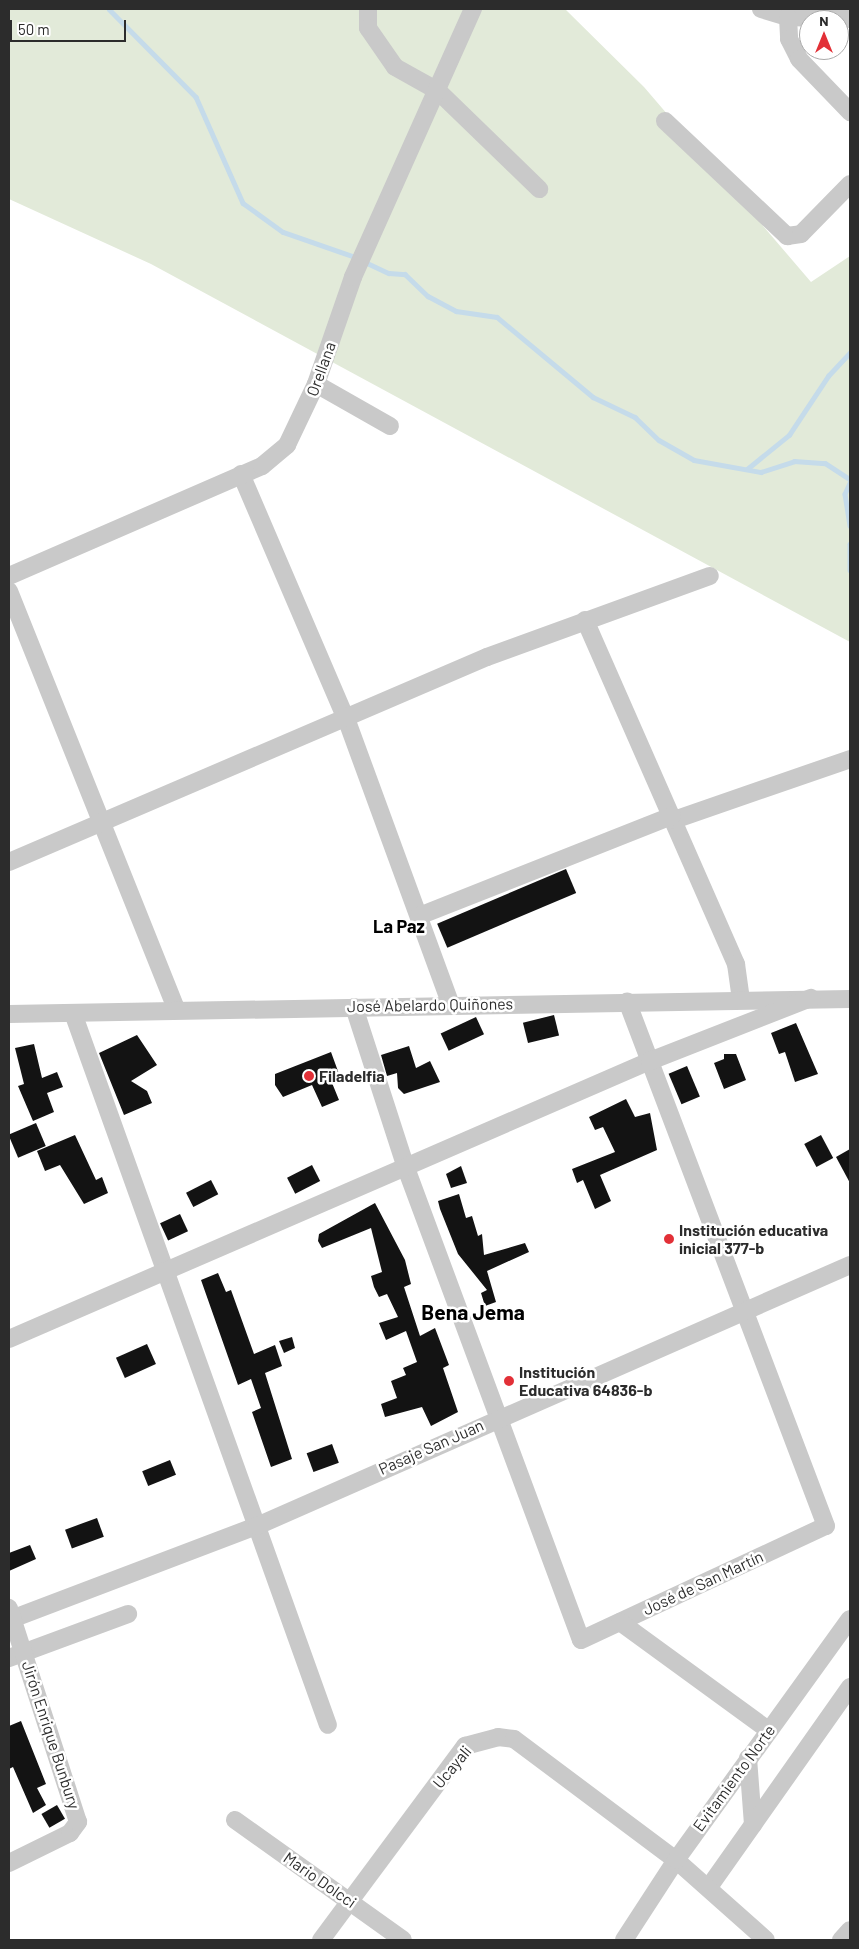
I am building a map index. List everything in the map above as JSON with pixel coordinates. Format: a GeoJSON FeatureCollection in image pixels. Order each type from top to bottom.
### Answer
{"type":"FeatureCollection","features":[{"type":"Feature","properties":{"kind":"street"},"geometry":{"type":"LineString","coordinates":[[368,9],[368,28],[395,67],[438,91],[538,189]]}},
{"type":"Feature","properties":{"kind":"street","name":"Orellana"},"geometry":{"type":"LineString","coordinates":[[9,576],[262,466],[287,445],[316,384],[370,238],[438,91],[473,9]]}},
{"type":"Feature","properties":{"kind":"street"},"geometry":{"type":"LineString","coordinates":[[761,9],[788,17],[850,19]]}},
{"type":"Feature","properties":{"kind":"street"},"geometry":{"type":"LineString","coordinates":[[788,17],[789,39],[799,59],[850,112]]}},
{"type":"Feature","properties":{"kind":"street"},"geometry":{"type":"LineString","coordinates":[[665,121],[787,236],[801,234],[850,184]]}},
{"type":"Feature","properties":{"kind":"street"},"geometry":{"type":"LineString","coordinates":[[316,384],[390,426]]}},
{"type":"Feature","properties":{"kind":"street"},"geometry":{"type":"LineString","coordinates":[[241,474],[347,720],[452,1005]]}},
{"type":"Feature","properties":{"kind":"street"},"geometry":{"type":"LineString","coordinates":[[9,862],[347,720],[487,657],[710,576]]}},
{"type":"Feature","properties":{"kind":"street"},"geometry":{"type":"LineString","coordinates":[[9,592],[177,1010]]}},
{"type":"Feature","properties":{"kind":"street"},"geometry":{"type":"LineString","coordinates":[[585,620],[736,964],[741,999]]}},
{"type":"Feature","properties":{"kind":"street"},"geometry":{"type":"LineString","coordinates":[[419,916],[673,818],[850,759]]}},
{"type":"Feature","properties":{"kind":"street"},"geometry":{"type":"LineString","coordinates":[[9,1339],[164,1274],[650,1061],[811,998]]}},
{"type":"Feature","properties":{"kind":"street","name":"José Abelardo Quiñones"},"geometry":{"type":"LineString","coordinates":[[9,1014],[627,1001],[850,999]]}},
{"type":"Feature","properties":{"kind":"street"},"geometry":{"type":"LineString","coordinates":[[627,1001],[743,1308]]}},
{"type":"Feature","properties":{"kind":"street"},"geometry":{"type":"LineString","coordinates":[[354,1007],[406,1168],[500,1416]]}},
{"type":"Feature","properties":{"kind":"street"},"geometry":{"type":"LineString","coordinates":[[72,1013],[164,1274],[328,1726]]}},
{"type":"Feature","properties":{"kind":"street","name":"Pasaje San Juan"},"geometry":{"type":"LineString","coordinates":[[10,1615],[257,1526],[743,1308],[850,1265]]}},
{"type":"Feature","properties":{"kind":"street","name":"José de San Martín"},"geometry":{"type":"LineString","coordinates":[[500,1416],[581,1640],[826,1526],[743,1308]]}},
{"type":"Feature","properties":{"kind":"street"},"geometry":{"type":"LineString","coordinates":[[16,1655],[128,1614]]}},
{"type":"Feature","properties":{"kind":"street","name":"Jirón Enrique Bunbury"},"geometry":{"type":"LineString","coordinates":[[9,1863],[70,1833],[77,1816],[16,1655],[10,1615]]}},
{"type":"Feature","properties":{"kind":"street","name":"Evitamiento Norte"},"geometry":{"type":"LineString","coordinates":[[624,1940],[676,1860],[768,1730],[850,1619]]}},
{"type":"Feature","properties":{"kind":"street"},"geometry":{"type":"LineString","coordinates":[[620,1622],[768,1730]]}},
{"type":"Feature","properties":{"kind":"street"},"geometry":{"type":"LineString","coordinates":[[709,1887],[850,1687]]}},
{"type":"Feature","properties":{"kind":"street","name":"Ucayali"},"geometry":{"type":"LineString","coordinates":[[321,1940],[465,1746],[485,1738],[514,1739],[676,1860],[709,1887],[766,1940]]}},
{"type":"Feature","properties":{"kind":"street"},"geometry":{"type":"LineString","coordinates":[[748,1758],[753,1825]]}},
{"type":"Feature","properties":{"kind":"street","name":"Mario Dolcci"},"geometry":{"type":"LineString","coordinates":[[235,1820],[404,1940]]}},
{"type":"Feature","properties":{"kind":"street"},"geometry":{"type":"LineString","coordinates":[[840,1940],[850,1930]]}},
{"type":"Feature","properties":{"kind":"green space"},"geometry":{"type":"Polygon","coordinates":[[[9,9],[565,9],[644,87],[811,282],[850,256],[850,642],[151,264],[9,199],[9,9]]]}},
{"type":"Feature","properties":{"kind":"building"},"geometry":{"type":"Polygon","coordinates":[[[566,869],[576,893],[447,948],[437,924],[566,869]]]}},
{"type":"Feature","properties":{"kind":"building"},"geometry":{"type":"Polygon","coordinates":[[[554,1015],[559,1035],[528,1043],[523,1023],[554,1015]]]}},
{"type":"Feature","properties":{"kind":"building"},"geometry":{"type":"Polygon","coordinates":[[[476,1017],[484,1034],[449,1051],[441,1033],[476,1017]]]}},
{"type":"Feature","properties":{"kind":"building"},"geometry":{"type":"Polygon","coordinates":[[[796,1023],[818,1074],[795,1082],[785,1052],[779,1054],[771,1033],[796,1023]]]}},
{"type":"Feature","properties":{"kind":"building"},"geometry":{"type":"Polygon","coordinates":[[[137,1035],[157,1065],[131,1081],[147,1091],[152,1103],[124,1115],[99,1053],[137,1035]]]}},
{"type":"Feature","properties":{"kind":"building"},"geometry":{"type":"Polygon","coordinates":[[[34,1044],[42,1078],[57,1072],[63,1087],[47,1093],[54,1112],[33,1121],[18,1086],[24,1084],[15,1048],[34,1044]]]}},
{"type":"Feature","properties":{"kind":"building"},"geometry":{"type":"Polygon","coordinates":[[[409,1046],[416,1068],[430,1061],[440,1082],[404,1094],[398,1088],[397,1073],[387,1076],[381,1055],[409,1046]]]}},
{"type":"Feature","properties":{"kind":"building"},"geometry":{"type":"Polygon","coordinates":[[[331,1052],[339,1074],[330,1078],[339,1100],[322,1107],[312,1085],[283,1097],[275,1085],[275,1074],[331,1052]]]}},
{"type":"Feature","properties":{"kind":"building"},"geometry":{"type":"Polygon","coordinates":[[[724,1054],[736,1054],[746,1080],[724,1089],[714,1063],[724,1059],[724,1054]]]}},
{"type":"Feature","properties":{"kind":"building"},"geometry":{"type":"Polygon","coordinates":[[[687,1066],[700,1096],[681,1104],[669,1074],[687,1066]]]}},
{"type":"Feature","properties":{"kind":"building"},"geometry":{"type":"Polygon","coordinates":[[[626,1099],[635,1117],[650,1113],[657,1150],[600,1175],[611,1201],[595,1209],[583,1180],[577,1183],[572,1169],[615,1152],[603,1127],[595,1130],[589,1117],[626,1099]]]}},
{"type":"Feature","properties":{"kind":"building"},"geometry":{"type":"Polygon","coordinates":[[[36,1123],[46,1146],[18,1158],[9,1134],[36,1123]]]}},
{"type":"Feature","properties":{"kind":"building"},"geometry":{"type":"Polygon","coordinates":[[[75,1135],[96,1180],[102,1177],[108,1193],[84,1204],[60,1165],[45,1171],[37,1151],[75,1135]]]}},
{"type":"Feature","properties":{"kind":"building"},"geometry":{"type":"Polygon","coordinates":[[[821,1135],[833,1158],[816,1167],[804,1144],[821,1135]]]}},
{"type":"Feature","properties":{"kind":"building"},"geometry":{"type":"Polygon","coordinates":[[[850,1149],[850,1183],[836,1157],[850,1149]]]}},
{"type":"Feature","properties":{"kind":"building"},"geometry":{"type":"Polygon","coordinates":[[[312,1165],[320,1181],[295,1194],[287,1178],[312,1165]]]}},
{"type":"Feature","properties":{"kind":"building"},"geometry":{"type":"Polygon","coordinates":[[[461,1166],[467,1183],[451,1188],[446,1174],[461,1166]]]}},
{"type":"Feature","properties":{"kind":"building"},"geometry":{"type":"Polygon","coordinates":[[[211,1180],[218,1194],[193,1207],[186,1193],[211,1180]]]}},
{"type":"Feature","properties":{"kind":"building"},"geometry":{"type":"Polygon","coordinates":[[[459,1194],[466,1218],[472,1216],[478,1236],[482,1234],[484,1255],[525,1243],[529,1252],[487,1271],[496,1302],[485,1306],[481,1293],[487,1290],[458,1254],[438,1201],[459,1194]]]}},
{"type":"Feature","properties":{"kind":"building"},"geometry":{"type":"Polygon","coordinates":[[[375,1203],[405,1260],[411,1284],[404,1287],[420,1336],[435,1328],[449,1365],[443,1368],[458,1412],[431,1426],[422,1407],[385,1417],[381,1404],[397,1398],[391,1381],[406,1375],[403,1368],[417,1362],[406,1331],[386,1340],[379,1323],[398,1317],[387,1294],[379,1297],[374,1287],[371,1276],[382,1272],[371,1228],[322,1248],[318,1241],[319,1234],[375,1203]]]}},
{"type":"Feature","properties":{"kind":"building"},"geometry":{"type":"Polygon","coordinates":[[[180,1214],[188,1231],[168,1241],[160,1223],[180,1214]]]}},
{"type":"Feature","properties":{"kind":"building"},"geometry":{"type":"Polygon","coordinates":[[[218,1273],[226,1292],[231,1290],[254,1354],[275,1345],[282,1366],[265,1373],[292,1459],[271,1467],[252,1412],[261,1408],[251,1379],[238,1385],[201,1280],[218,1273]]]}},
{"type":"Feature","properties":{"kind":"building"},"geometry":{"type":"Polygon","coordinates":[[[292,1337],[295,1348],[284,1353],[279,1341],[292,1337]]]}},
{"type":"Feature","properties":{"kind":"building"},"geometry":{"type":"Polygon","coordinates":[[[147,1344],[156,1364],[125,1378],[116,1358],[147,1344]]]}},
{"type":"Feature","properties":{"kind":"building"},"geometry":{"type":"Polygon","coordinates":[[[332,1444],[339,1463],[313,1472],[307,1453],[332,1444]]]}},
{"type":"Feature","properties":{"kind":"building"},"geometry":{"type":"Polygon","coordinates":[[[170,1460],[176,1475],[148,1486],[142,1471],[170,1460]]]}},
{"type":"Feature","properties":{"kind":"building"},"geometry":{"type":"Polygon","coordinates":[[[97,1518],[104,1537],[72,1548],[65,1530],[97,1518]]]}},
{"type":"Feature","properties":{"kind":"building"},"geometry":{"type":"Polygon","coordinates":[[[30,1545],[36,1559],[9,1571],[9,1553],[30,1545]]]}},
{"type":"Feature","properties":{"kind":"building"},"geometry":{"type":"Polygon","coordinates":[[[21,1721],[46,1784],[37,1788],[46,1805],[33,1813],[13,1767],[9,1769],[9,1726],[21,1721]]]}},
{"type":"Feature","properties":{"kind":"building"},"geometry":{"type":"Polygon","coordinates":[[[57,1805],[65,1819],[49,1828],[41,1814],[57,1805]]]}},
{"type":"Feature","properties":{"kind":"waterway"},"geometry":{"type":"LineString","coordinates":[[109,9],[196,97],[243,203],[283,232],[358,258]]}},
{"type":"Feature","properties":{"kind":"waterway"},"geometry":{"type":"LineString","coordinates":[[365,262],[389,273],[405,274],[428,296],[456,311],[497,317],[593,397],[635,417],[659,440],[694,460],[761,472],[794,461],[825,463],[850,479]]}},
{"type":"Feature","properties":{"kind":"waterway"},"geometry":{"type":"LineString","coordinates":[[747,469],[789,435],[828,376],[850,352]]}},
{"type":"Feature","properties":{"kind":"waterway"},"geometry":{"type":"LineString","coordinates":[[850,483],[845,494],[850,526]]}},
{"type":"Feature","properties":{"kind":"waterway"},"geometry":{"type":"LineString","coordinates":[[850,544],[850,570]]}},
{"type":"Feature","properties":{"kind":"place","name":"Filadelfia"},"geometry":{"type":"Point","coordinates":[309,1076]}},
{"type":"Feature","properties":{"kind":"place","name":"Institución educativa inicial 377-b"},"geometry":{"type":"Point","coordinates":[669,1239]}},
{"type":"Feature","properties":{"kind":"place","name":"Institución Educativa 64836-b"},"geometry":{"type":"Point","coordinates":[509,1381]}},
{"type":"Feature","properties":{"kind":"district","name":"La Paz"},"geometry":{"type":"Point","coordinates":[399,926]}},
{"type":"Feature","properties":{"kind":"district","name":"Bena Jema"},"geometry":{"type":"Point","coordinates":[473,1312]}}]}
